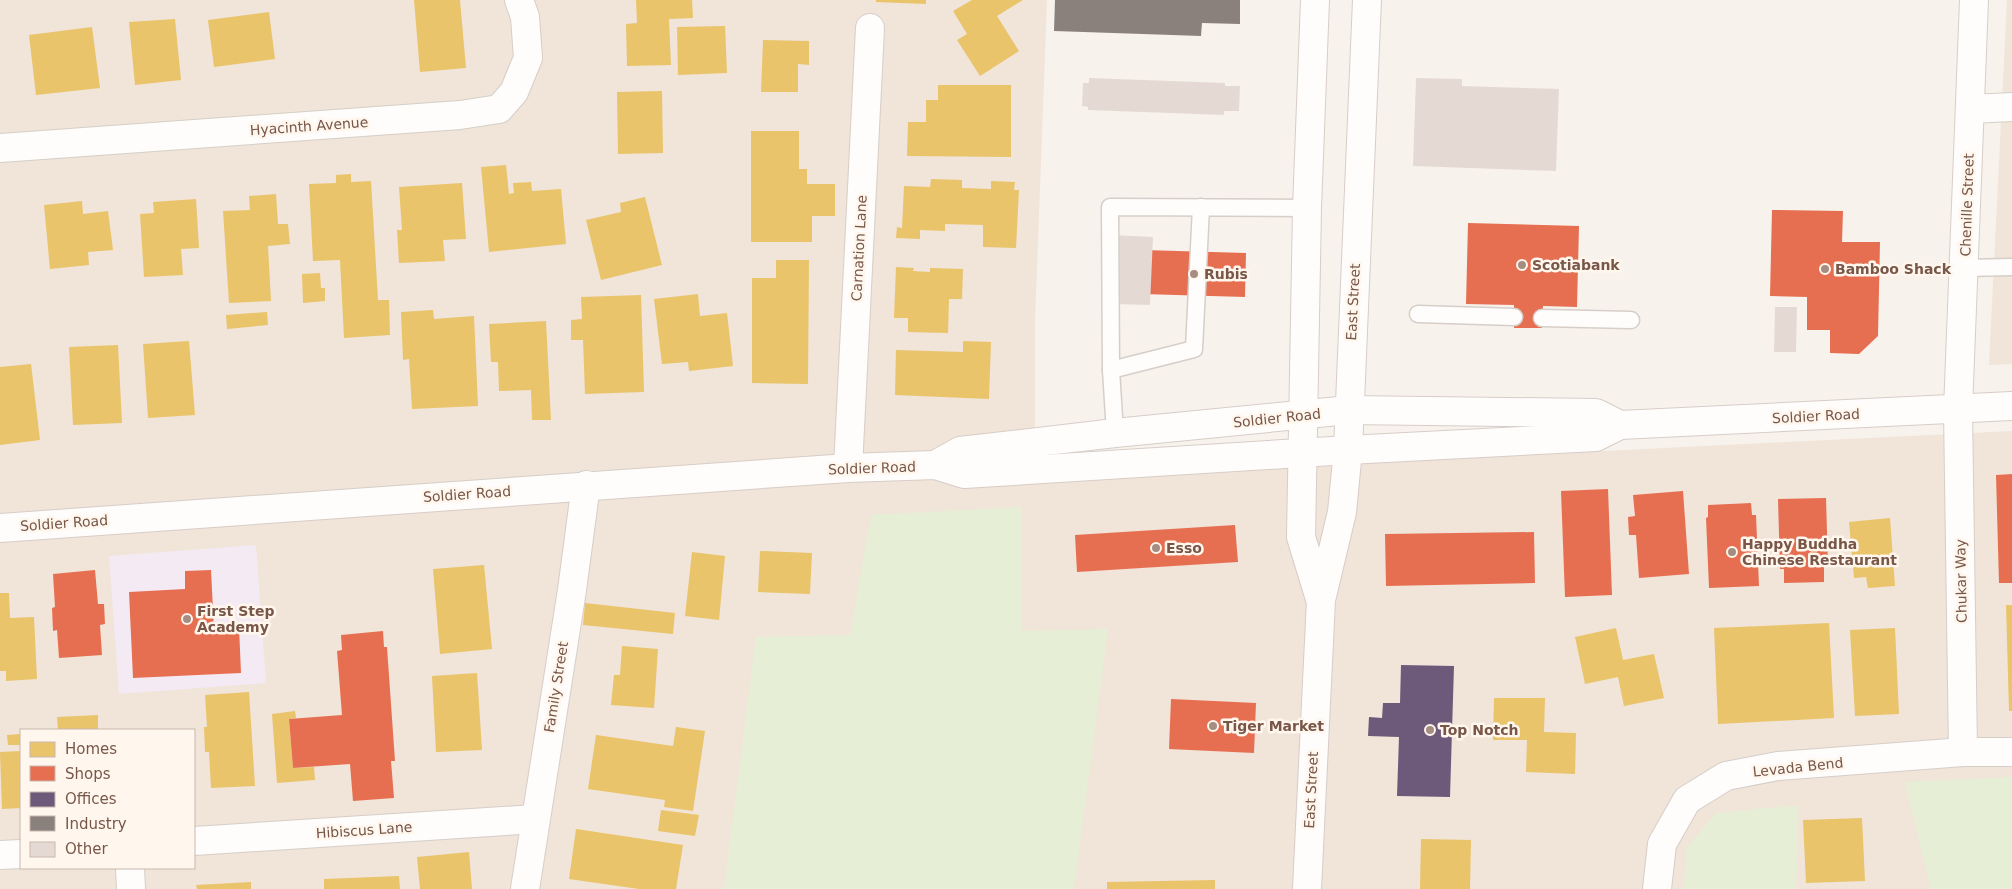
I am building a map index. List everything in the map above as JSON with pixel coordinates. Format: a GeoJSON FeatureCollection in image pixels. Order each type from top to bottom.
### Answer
{"type":"FeatureCollection","features":[{"type":"Feature","properties":{"kind":"main road","name":"Hyacinth Avenue"},"geometry":{"type":"LineString","coordinates":[[0,148],[460,115],[499,109],[514,92],[528,58],[525,17],[519,0]]}},
{"type":"Feature","properties":{"kind":"main road","name":"East Street"},"geometry":{"type":"LineString","coordinates":[[1315,0],[1307,208],[1301,537],[1320,600]]}},
{"type":"Feature","properties":{"kind":"main road","name":"East Street"},"geometry":{"type":"LineString","coordinates":[[1307,889],[1320,600],[1342,512],[1348,450],[1367,0]]}},
{"type":"Feature","properties":{"kind":"main road","name":"Chenille Street"},"geometry":{"type":"LineString","coordinates":[[1958,410],[1974,0]]}},
{"type":"Feature","properties":{"kind":"main road","name":"Carnation Lane"},"geometry":{"type":"LineString","coordinates":[[848,468],[870,28]]}},
{"type":"Feature","properties":{"kind":"main road"},"geometry":{"type":"LineString","coordinates":[[1971,109],[2012,107]]}},
{"type":"Feature","properties":{"kind":"main road","name":"Soldier Road"},"geometry":{"type":"LineString","coordinates":[[0,528],[586,485],[848,468],[935,465],[964,474],[1303,452],[1596,437],[1620,425],[2012,406]]}},
{"type":"Feature","properties":{"kind":"main road","name":"Soldier Road"},"geometry":{"type":"LineString","coordinates":[[935,465],[960,451],[1115,433],[1349,410],[1596,413],[1620,425]]}},
{"type":"Feature","properties":{"kind":"main road","name":"Chukar Way"},"geometry":{"type":"LineString","coordinates":[[1958,410],[1963,752]]}},
{"type":"Feature","properties":{"kind":"main road","name":"Family Street"},"geometry":{"type":"LineString","coordinates":[[525,889],[572,590],[586,485]]}},
{"type":"Feature","properties":{"kind":"main road","name":"Levada Bend"},"geometry":{"type":"LineString","coordinates":[[1657,889],[1662,844],[1687,800],[1726,776],[1778,766],[1963,752],[2012,752]]}},
{"type":"Feature","properties":{"kind":"main road","name":"Hibiscus Lane"},"geometry":{"type":"LineString","coordinates":[[195,842],[535,819]]}},
{"type":"Feature","properties":{"kind":"main road"},"geometry":{"type":"LineString","coordinates":[[0,855],[20,854]]}},
{"type":"Feature","properties":{"kind":"main road"},"geometry":{"type":"LineString","coordinates":[[130,869],[131,889]]}},
{"type":"Feature","properties":{"kind":"lane"},"geometry":{"type":"LineString","coordinates":[[1115,433],[1111,370],[1110,206],[1307,208]]}},
{"type":"Feature","properties":{"kind":"lane"},"geometry":{"type":"LineString","coordinates":[[1111,370],[1194,349],[1201,207]]}},
{"type":"Feature","properties":{"kind":"lane"},"geometry":{"type":"LineString","coordinates":[[1965,268],[2012,267]]}},
{"type":"Feature","properties":{"kind":"lane"},"geometry":{"type":"LineString","coordinates":[[1418,314],[1514,317]]}},
{"type":"Feature","properties":{"kind":"lane"},"geometry":{"type":"LineString","coordinates":[[1542,318],[1632,320]]}},
{"type":"Feature","properties":{"kind":"shaded area"},"geometry":{"type":"Polygon","coordinates":[[[0,0],[1047,0],[1035,321],[1035,484],[1359,463],[2012,431],[2012,889],[0,889],[0,0]]]}},
{"type":"Feature","properties":{"kind":"shaded area"},"geometry":{"type":"Polygon","coordinates":[[[2007,0],[2012,0],[2012,364],[1989,365],[2007,0]]]}},
{"type":"Feature","properties":{"kind":"shaded area","name":"First Step Academy"},"geometry":{"type":"Polygon","coordinates":[[[256,545],[266,683],[119,694],[109,556],[256,545]]]}},
{"type":"Feature","properties":{"kind":"green space"},"geometry":{"type":"Polygon","coordinates":[[[1022,507],[1022,631],[1108,629],[1074,889],[724,889],[756,637],[850,635],[871,515],[1022,507]]]}},
{"type":"Feature","properties":{"kind":"green space"},"geometry":{"type":"Polygon","coordinates":[[[2012,777],[2012,889],[1931,889],[1905,782],[2012,777]]]}},
{"type":"Feature","properties":{"kind":"green space"},"geometry":{"type":"Polygon","coordinates":[[[1798,805],[1796,889],[1684,889],[1686,849],[1716,813],[1798,805]]]}},
{"type":"Feature","properties":{"kind":"building: Homes"},"geometry":{"type":"Polygon","coordinates":[[[414,0],[460,0],[466,68],[420,72],[414,0]]]}},
{"type":"Feature","properties":{"kind":"building: Homes"},"geometry":{"type":"Polygon","coordinates":[[[636,0],[692,0],[693,18],[669,19],[671,65],[627,66],[626,24],[637,23],[636,0]]]}},
{"type":"Feature","properties":{"kind":"building: Homes"},"geometry":{"type":"Polygon","coordinates":[[[876,0],[926,0],[926,4],[876,2],[876,0]]]}},
{"type":"Feature","properties":{"kind":"building: Homes"},"geometry":{"type":"Polygon","coordinates":[[[972,0],[1023,0],[997,16],[1019,51],[980,76],[957,40],[967,34],[953,11],[972,0]]]}},
{"type":"Feature","properties":{"kind":"building: Homes"},"geometry":{"type":"Polygon","coordinates":[[[269,12],[275,59],[214,67],[208,20],[269,12]]]}},
{"type":"Feature","properties":{"kind":"building: Homes"},"geometry":{"type":"Polygon","coordinates":[[[175,19],[181,80],[135,85],[129,22],[175,19]]]}},
{"type":"Feature","properties":{"kind":"building: Homes"},"geometry":{"type":"Polygon","coordinates":[[[725,26],[727,73],[678,75],[677,27],[725,26]]]}},
{"type":"Feature","properties":{"kind":"building: Homes"},"geometry":{"type":"Polygon","coordinates":[[[92,27],[100,88],[36,95],[29,35],[92,27]]]}},
{"type":"Feature","properties":{"kind":"building: Homes"},"geometry":{"type":"Polygon","coordinates":[[[763,40],[809,41],[809,65],[798,64],[798,92],[761,92],[763,40]]]}},
{"type":"Feature","properties":{"kind":"building: Homes"},"geometry":{"type":"Polygon","coordinates":[[[938,85],[1011,85],[1011,157],[907,156],[908,122],[926,122],[926,100],[938,100],[938,85]]]}},
{"type":"Feature","properties":{"kind":"building: Homes"},"geometry":{"type":"Polygon","coordinates":[[[662,91],[663,153],[618,154],[617,92],[662,91]]]}},
{"type":"Feature","properties":{"kind":"building: Homes"},"geometry":{"type":"Polygon","coordinates":[[[751,131],[799,131],[799,169],[807,169],[807,184],[835,184],[835,216],[812,216],[812,242],[751,242],[751,131]]]}},
{"type":"Feature","properties":{"kind":"building: Homes"},"geometry":{"type":"Polygon","coordinates":[[[506,165],[509,194],[514,193],[513,183],[531,182],[532,191],[561,189],[566,244],[489,252],[481,167],[506,165]]]}},
{"type":"Feature","properties":{"kind":"building: Homes"},"geometry":{"type":"Polygon","coordinates":[[[351,174],[351,182],[371,181],[378,300],[389,300],[390,335],[344,338],[340,260],[313,261],[309,184],[336,183],[336,175],[351,174]]]}},
{"type":"Feature","properties":{"kind":"building: Homes"},"geometry":{"type":"Polygon","coordinates":[[[931,179],[962,180],[962,188],[991,189],[991,181],[1015,182],[1014,190],[1019,190],[1016,248],[983,247],[983,225],[945,224],[945,231],[920,230],[920,239],[896,238],[897,227],[902,228],[904,186],[930,187],[931,179]]]}},
{"type":"Feature","properties":{"kind":"building: Homes"},"geometry":{"type":"Polygon","coordinates":[[[462,183],[466,239],[443,240],[445,261],[399,263],[397,230],[402,230],[399,187],[462,183]]]}},
{"type":"Feature","properties":{"kind":"building: Homes"},"geometry":{"type":"Polygon","coordinates":[[[276,194],[278,224],[288,224],[290,244],[268,246],[271,301],[229,303],[223,211],[250,210],[249,196],[276,194]]]}},
{"type":"Feature","properties":{"kind":"building: Homes"},"geometry":{"type":"Polygon","coordinates":[[[645,197],[662,265],[601,280],[586,220],[621,212],[620,203],[645,197]]]}},
{"type":"Feature","properties":{"kind":"building: Homes"},"geometry":{"type":"Polygon","coordinates":[[[196,199],[199,248],[181,249],[183,275],[144,277],[140,214],[154,213],[153,202],[196,199]]]}},
{"type":"Feature","properties":{"kind":"building: Homes"},"geometry":{"type":"Polygon","coordinates":[[[82,201],[83,214],[108,211],[113,250],[88,252],[89,265],[50,269],[44,205],[82,201]]]}},
{"type":"Feature","properties":{"kind":"building: Homes"},"geometry":{"type":"Polygon","coordinates":[[[776,260],[809,260],[808,384],[752,383],[752,278],[776,278],[776,260]]]}},
{"type":"Feature","properties":{"kind":"building: Homes"},"geometry":{"type":"Polygon","coordinates":[[[896,267],[914,268],[913,271],[930,272],[930,268],[963,269],[962,299],[949,299],[948,333],[908,332],[908,318],[894,318],[896,267]]]}},
{"type":"Feature","properties":{"kind":"building: Homes"},"geometry":{"type":"Polygon","coordinates":[[[320,273],[321,288],[325,288],[325,301],[303,303],[302,274],[320,273]]]}},
{"type":"Feature","properties":{"kind":"building: Homes"},"geometry":{"type":"Polygon","coordinates":[[[698,294],[700,316],[727,313],[733,366],[689,371],[688,362],[662,364],[654,299],[698,294]]]}},
{"type":"Feature","properties":{"kind":"building: Homes"},"geometry":{"type":"Polygon","coordinates":[[[641,295],[644,392],[585,394],[583,340],[571,340],[571,320],[582,319],[581,297],[641,295]]]}},
{"type":"Feature","properties":{"kind":"building: Homes"},"geometry":{"type":"Polygon","coordinates":[[[433,310],[434,319],[474,316],[478,406],[412,409],[409,359],[403,360],[401,312],[433,310]]]}},
{"type":"Feature","properties":{"kind":"building: Homes"},"geometry":{"type":"Polygon","coordinates":[[[267,312],[268,325],[227,329],[226,315],[267,312]]]}},
{"type":"Feature","properties":{"kind":"building: Homes"},"geometry":{"type":"Polygon","coordinates":[[[546,321],[551,420],[532,420],[531,390],[499,391],[498,362],[491,362],[489,324],[546,321]]]}},
{"type":"Feature","properties":{"kind":"building: Homes"},"geometry":{"type":"Polygon","coordinates":[[[189,341],[195,415],[148,418],[143,344],[189,341]]]}},
{"type":"Feature","properties":{"kind":"building: Homes"},"geometry":{"type":"Polygon","coordinates":[[[963,341],[991,342],[989,399],[895,395],[896,350],[963,352],[963,341]]]}},
{"type":"Feature","properties":{"kind":"building: Homes"},"geometry":{"type":"Polygon","coordinates":[[[118,345],[122,423],[73,425],[69,347],[118,345]]]}},
{"type":"Feature","properties":{"kind":"building: Homes"},"geometry":{"type":"Polygon","coordinates":[[[31,364],[40,440],[0,445],[0,367],[31,364]]]}},
{"type":"Feature","properties":{"kind":"building: Homes"},"geometry":{"type":"Polygon","coordinates":[[[1890,518],[1895,586],[1868,588],[1866,577],[1854,578],[1849,522],[1890,518]]]}},
{"type":"Feature","properties":{"kind":"building: Homes"},"geometry":{"type":"Polygon","coordinates":[[[760,551],[812,553],[810,594],[758,592],[760,551]]]}},
{"type":"Feature","properties":{"kind":"building: Homes"},"geometry":{"type":"Polygon","coordinates":[[[692,552],[725,556],[719,620],[685,616],[692,552]]]}},
{"type":"Feature","properties":{"kind":"building: Homes"},"geometry":{"type":"Polygon","coordinates":[[[484,565],[492,649],[440,654],[433,569],[484,565]]]}},
{"type":"Feature","properties":{"kind":"building: Homes"},"geometry":{"type":"Polygon","coordinates":[[[0,593],[9,593],[10,618],[34,617],[37,679],[6,681],[6,671],[0,671],[0,593]]]}},
{"type":"Feature","properties":{"kind":"building: Homes"},"geometry":{"type":"Polygon","coordinates":[[[585,603],[675,613],[673,634],[583,625],[585,603]]]}},
{"type":"Feature","properties":{"kind":"building: Homes"},"geometry":{"type":"Polygon","coordinates":[[[2006,605],[2012,605],[2012,711],[2009,711],[2006,605]]]}},
{"type":"Feature","properties":{"kind":"building: Homes"},"geometry":{"type":"Polygon","coordinates":[[[1829,623],[1834,718],[1718,724],[1714,628],[1829,623]]]}},
{"type":"Feature","properties":{"kind":"building: Homes"},"geometry":{"type":"Polygon","coordinates":[[[1616,628],[1623,660],[1654,654],[1664,698],[1624,706],[1618,677],[1585,684],[1575,637],[1616,628]]]}},
{"type":"Feature","properties":{"kind":"building: Homes"},"geometry":{"type":"Polygon","coordinates":[[[1895,628],[1899,714],[1855,716],[1850,630],[1895,628]]]}},
{"type":"Feature","properties":{"kind":"building: Homes"},"geometry":{"type":"Polygon","coordinates":[[[622,646],[658,649],[654,708],[611,705],[614,675],[620,675],[622,646]]]}},
{"type":"Feature","properties":{"kind":"building: Homes"},"geometry":{"type":"Polygon","coordinates":[[[477,673],[482,750],[436,752],[432,676],[477,673]]]}},
{"type":"Feature","properties":{"kind":"building: Homes"},"geometry":{"type":"Polygon","coordinates":[[[249,692],[255,786],[211,788],[209,752],[205,752],[204,727],[207,727],[205,695],[249,692]]]}},
{"type":"Feature","properties":{"kind":"building: Homes"},"geometry":{"type":"Polygon","coordinates":[[[1494,698],[1545,698],[1544,732],[1576,733],[1575,774],[1526,772],[1527,740],[1493,740],[1494,698]]]}},
{"type":"Feature","properties":{"kind":"building: Homes"},"geometry":{"type":"Polygon","coordinates":[[[295,711],[296,718],[289,719],[293,768],[314,767],[315,780],[277,783],[272,714],[295,711]]]}},
{"type":"Feature","properties":{"kind":"building: Homes"},"geometry":{"type":"Polygon","coordinates":[[[98,715],[98,729],[58,729],[57,717],[98,715]]]}},
{"type":"Feature","properties":{"kind":"building: Homes"},"geometry":{"type":"Polygon","coordinates":[[[676,727],[705,731],[693,811],[664,807],[665,800],[588,789],[596,735],[673,746],[676,727]]]}},
{"type":"Feature","properties":{"kind":"building: Homes"},"geometry":{"type":"Polygon","coordinates":[[[20,734],[20,745],[8,745],[7,735],[20,734]]]}},
{"type":"Feature","properties":{"kind":"building: Homes"},"geometry":{"type":"Polygon","coordinates":[[[20,751],[20,808],[2,809],[0,752],[20,751]]]}},
{"type":"Feature","properties":{"kind":"building: Homes"},"geometry":{"type":"Polygon","coordinates":[[[661,810],[699,815],[695,836],[658,831],[661,810]]]}},
{"type":"Feature","properties":{"kind":"building: Homes"},"geometry":{"type":"Polygon","coordinates":[[[1862,818],[1865,881],[1806,883],[1803,820],[1862,818]]]}},
{"type":"Feature","properties":{"kind":"building: Homes"},"geometry":{"type":"Polygon","coordinates":[[[576,829],[683,845],[676,889],[639,889],[569,879],[576,829]]]}},
{"type":"Feature","properties":{"kind":"building: Homes"},"geometry":{"type":"Polygon","coordinates":[[[1421,839],[1471,840],[1470,889],[1420,889],[1421,839]]]}},
{"type":"Feature","properties":{"kind":"building: Homes"},"geometry":{"type":"Polygon","coordinates":[[[469,852],[472,889],[420,889],[417,857],[469,852]]]}},
{"type":"Feature","properties":{"kind":"building: Homes"},"geometry":{"type":"Polygon","coordinates":[[[399,876],[400,889],[324,889],[324,879],[399,876]]]}},
{"type":"Feature","properties":{"kind":"building: Homes"},"geometry":{"type":"Polygon","coordinates":[[[1215,880],[1215,889],[1107,889],[1107,882],[1215,880]]]}},
{"type":"Feature","properties":{"kind":"building: Homes"},"geometry":{"type":"Polygon","coordinates":[[[251,882],[251,889],[197,889],[196,885],[251,882]]]}},
{"type":"Feature","properties":{"kind":"building: Shops","name":"Bamboo Shack"},"geometry":{"type":"Polygon","coordinates":[[[1772,210],[1843,211],[1842,242],[1880,242],[1878,336],[1859,354],[1830,353],[1830,330],[1807,330],[1807,297],[1770,296],[1772,210]]]}},
{"type":"Feature","properties":{"kind":"building: Shops","name":"Scotiabank"},"geometry":{"type":"Polygon","coordinates":[[[1468,223],[1579,226],[1577,307],[1543,306],[1542,328],[1514,328],[1514,305],[1466,304],[1468,223]]]}},
{"type":"Feature","properties":{"kind":"building: Shops","name":"Rubis"},"geometry":{"type":"Polygon","coordinates":[[[1144,250],[1246,253],[1245,297],[1142,294],[1144,250]]]}},
{"type":"Feature","properties":{"kind":"building: Shops"},"geometry":{"type":"Polygon","coordinates":[[[2012,474],[2012,583],[1999,583],[1996,475],[2012,474]]]}},
{"type":"Feature","properties":{"kind":"building: Shops"},"geometry":{"type":"Polygon","coordinates":[[[1608,489],[1612,595],[1565,597],[1561,491],[1608,489]]]}},
{"type":"Feature","properties":{"kind":"building: Shops"},"geometry":{"type":"Polygon","coordinates":[[[1683,491],[1689,574],[1639,578],[1636,535],[1629,535],[1628,517],[1635,516],[1633,495],[1683,491]]]}},
{"type":"Feature","properties":{"kind":"building: Shops"},"geometry":{"type":"Polygon","coordinates":[[[1826,498],[1828,567],[1824,567],[1824,582],[1784,583],[1784,569],[1780,569],[1778,499],[1826,498]]]}},
{"type":"Feature","properties":{"kind":"building: Shops","name":"Happy Buddha Chinese Restaurant"},"geometry":{"type":"Polygon","coordinates":[[[1751,503],[1752,515],[1756,515],[1759,586],[1709,588],[1706,518],[1708,517],[1708,505],[1751,503]]]}},
{"type":"Feature","properties":{"kind":"building: Shops","name":"Esso"},"geometry":{"type":"Polygon","coordinates":[[[1235,525],[1238,562],[1077,572],[1075,535],[1235,525]]]}},
{"type":"Feature","properties":{"kind":"building: Shops"},"geometry":{"type":"Polygon","coordinates":[[[1534,532],[1535,583],[1386,586],[1385,534],[1534,532]]]}},
{"type":"Feature","properties":{"kind":"building: Shops"},"geometry":{"type":"Polygon","coordinates":[[[95,570],[98,604],[104,604],[105,624],[100,625],[102,655],[59,658],[57,630],[53,631],[52,608],[55,607],[53,574],[95,570]]]}},
{"type":"Feature","properties":{"kind":"building: Shops"},"geometry":{"type":"Polygon","coordinates":[[[211,570],[214,629],[239,627],[241,673],[133,678],[129,592],[185,589],[185,571],[211,570]]]}},
{"type":"Feature","properties":{"kind":"building: Shops"},"geometry":{"type":"Polygon","coordinates":[[[383,631],[384,647],[387,647],[395,761],[391,761],[394,798],[353,801],[350,764],[293,768],[289,719],[342,715],[337,651],[342,650],[341,635],[383,631]]]}},
{"type":"Feature","properties":{"kind":"building: Shops","name":"Tiger Market"},"geometry":{"type":"Polygon","coordinates":[[[1171,699],[1256,703],[1254,753],[1169,749],[1171,699]]]}},
{"type":"Feature","properties":{"kind":"building: Offices"},"geometry":{"type":"Polygon","coordinates":[[[1401,665],[1454,666],[1450,797],[1397,796],[1399,737],[1368,736],[1369,717],[1382,718],[1383,703],[1400,703],[1401,665]]]}},
{"type":"Feature","properties":{"kind":"building: Industry"},"geometry":{"type":"Polygon","coordinates":[[[1055,0],[1240,0],[1240,24],[1202,23],[1201,36],[1054,31],[1055,0]]]}},
{"type":"Feature","properties":{"kind":"building: Other"},"geometry":{"type":"Polygon","coordinates":[[[1089,78],[1225,83],[1225,86],[1240,86],[1239,111],[1224,111],[1224,115],[1088,110],[1088,107],[1082,106],[1083,83],[1089,83],[1089,78]]]}},
{"type":"Feature","properties":{"kind":"building: Other"},"geometry":{"type":"Polygon","coordinates":[[[1416,78],[1462,79],[1462,86],[1559,89],[1556,171],[1413,166],[1416,78]]]}},
{"type":"Feature","properties":{"kind":"building: Other"},"geometry":{"type":"Polygon","coordinates":[[[1114,235],[1153,237],[1150,305],[1112,304],[1114,235]]]}},
{"type":"Feature","properties":{"kind":"building: Other"},"geometry":{"type":"Polygon","coordinates":[[[1775,307],[1797,307],[1796,352],[1774,352],[1775,307]]]}},
{"type":"Feature","properties":{"kind":"place","name":"Scotiabank"},"geometry":{"type":"Point","coordinates":[1522,265]}},
{"type":"Feature","properties":{"kind":"place","name":"Bamboo Shack"},"geometry":{"type":"Point","coordinates":[1825,269]}},
{"type":"Feature","properties":{"kind":"place","name":"Rubis"},"geometry":{"type":"Point","coordinates":[1194,274]}},
{"type":"Feature","properties":{"kind":"place","name":"Esso"},"geometry":{"type":"Point","coordinates":[1156,548]}},
{"type":"Feature","properties":{"kind":"place","name":"Happy Buddha Chinese Restaurant"},"geometry":{"type":"Point","coordinates":[1732,552]}},
{"type":"Feature","properties":{"kind":"place","name":"First Step Academy"},"geometry":{"type":"Point","coordinates":[187,619]}},
{"type":"Feature","properties":{"kind":"place","name":"Tiger Market"},"geometry":{"type":"Point","coordinates":[1213,726]}},
{"type":"Feature","properties":{"kind":"place","name":"Top Notch"},"geometry":{"type":"Point","coordinates":[1430,730]}}]}
